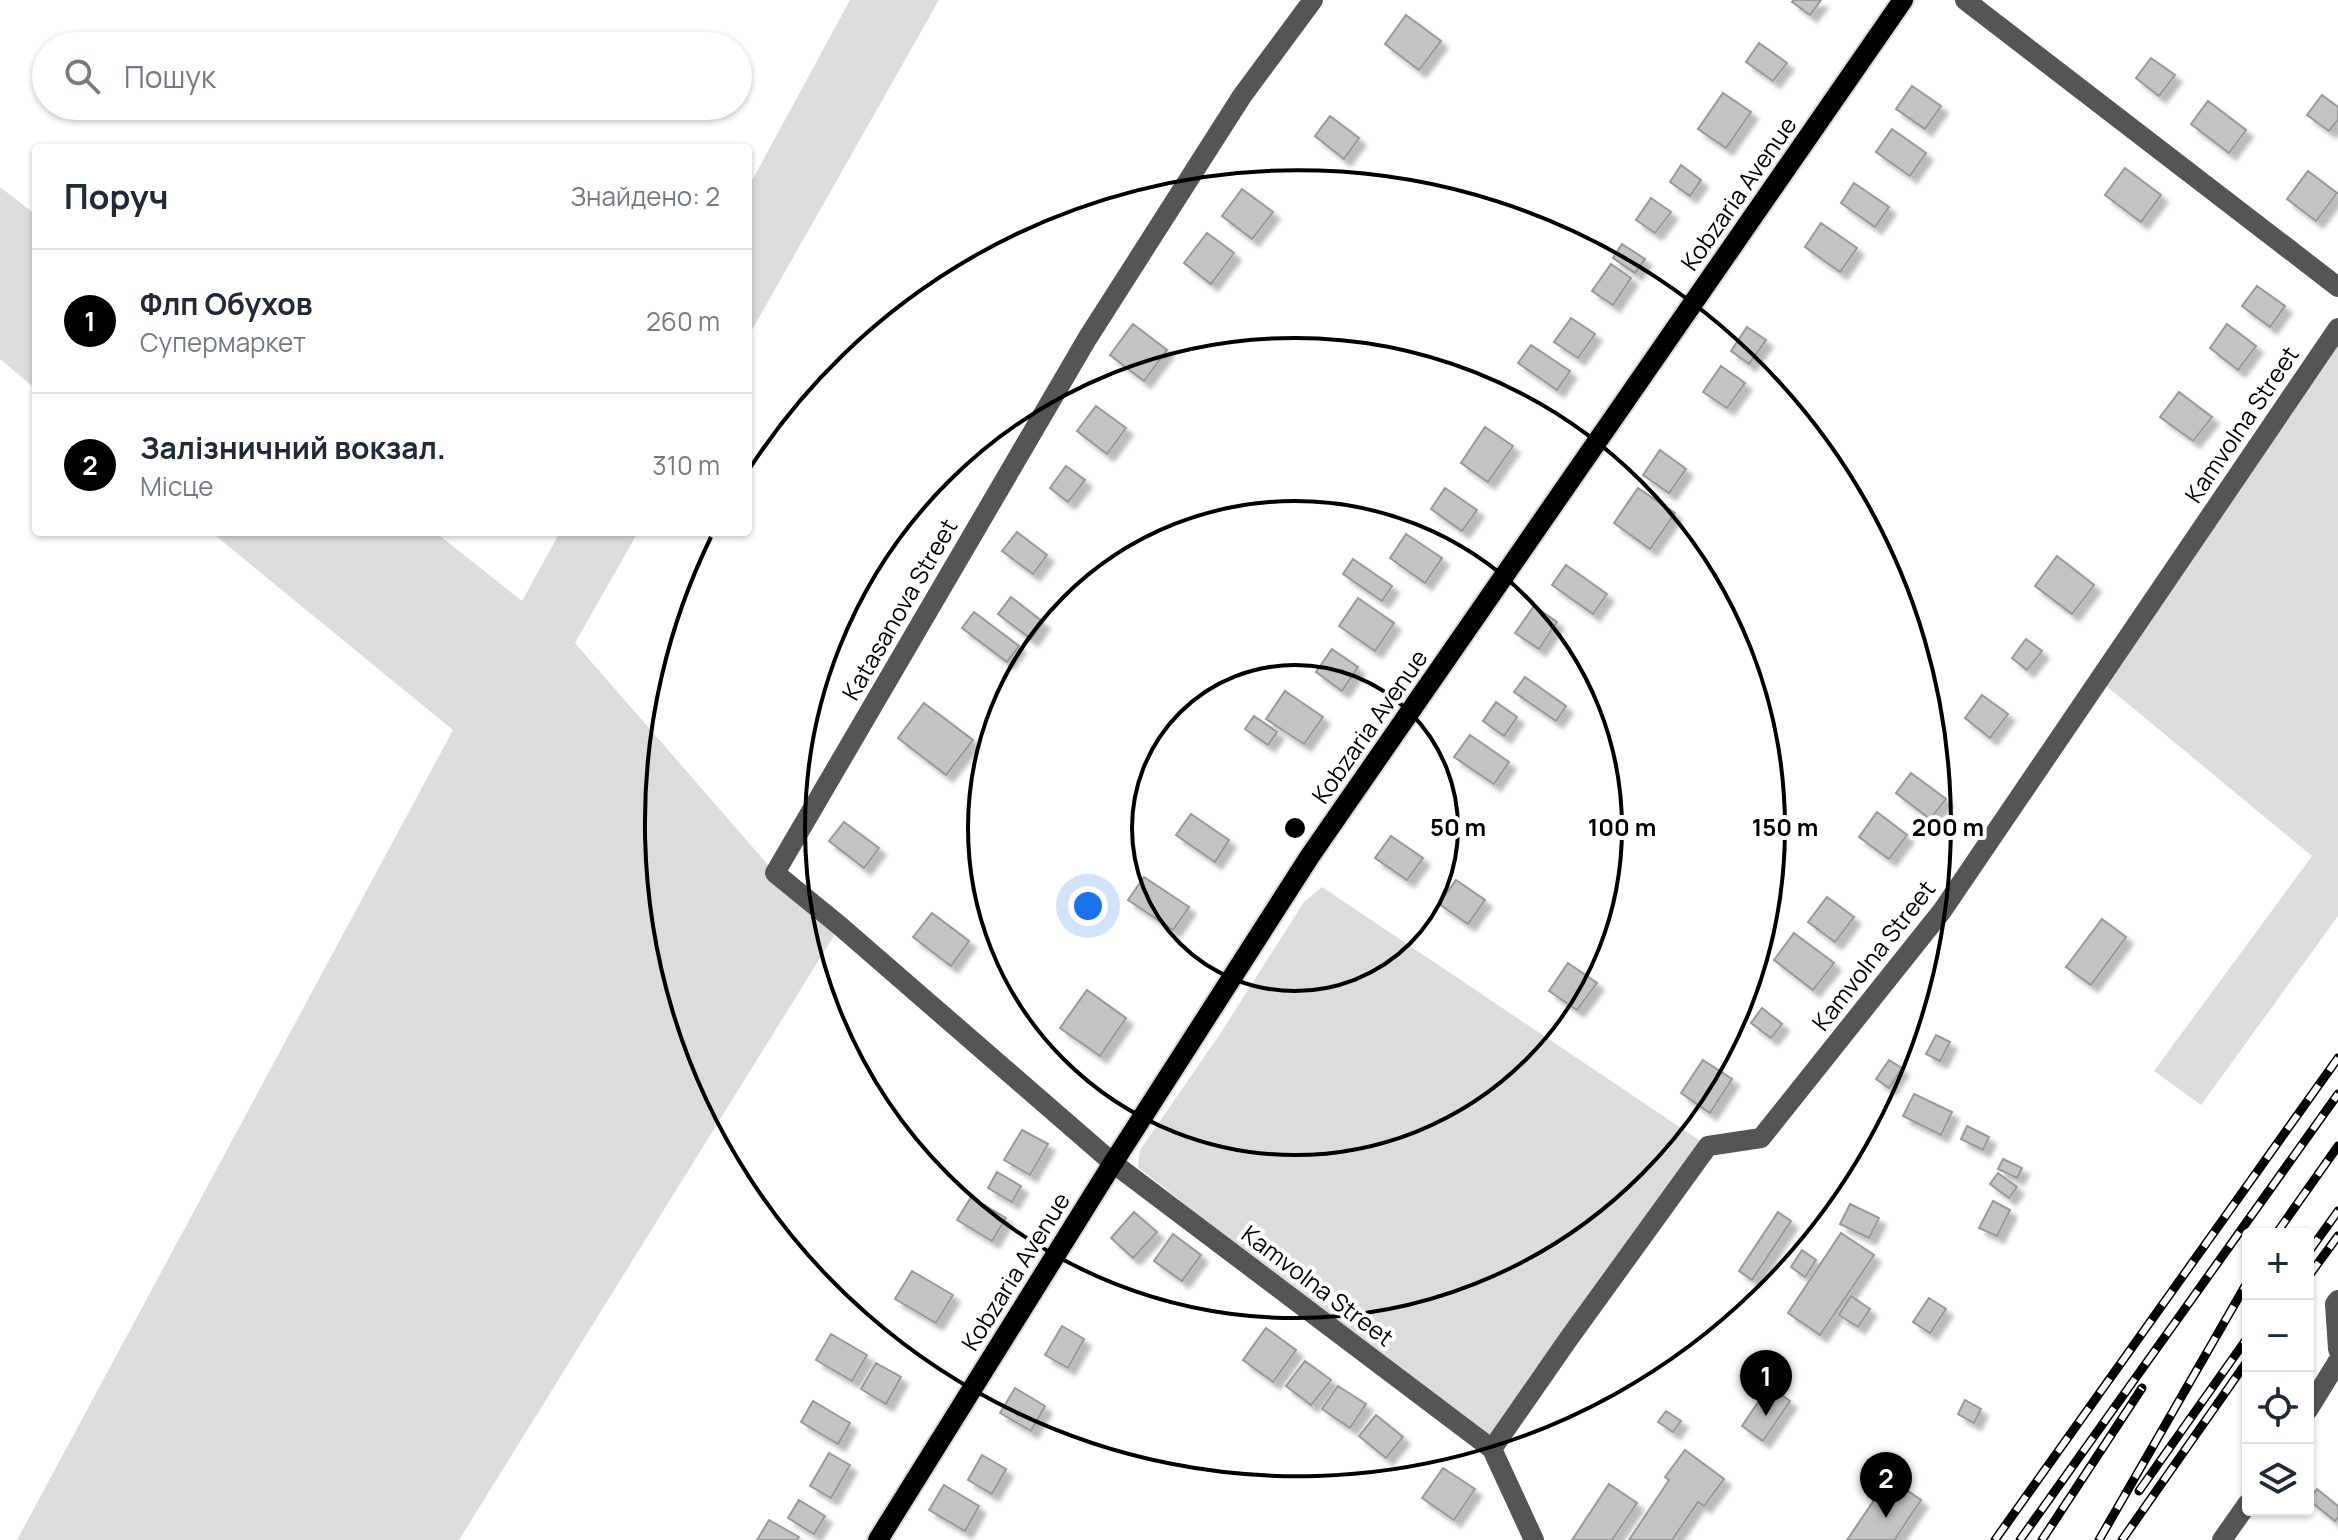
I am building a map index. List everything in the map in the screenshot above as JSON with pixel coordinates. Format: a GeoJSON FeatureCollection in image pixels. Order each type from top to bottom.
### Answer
{"type":"FeatureCollection","features":[{"type":"Feature","properties":{"kind":"main road","name":"Kobzaria Avenue"},"geometry":{"type":"LineString","coordinates":[[878,1540],[1113,1163],[1310,856],[1903,0]]}},
{"type":"Feature","properties":{"kind":"street","name":"Katasanova Street"},"geometry":{"type":"LineString","coordinates":[[1113,1163],[775,873],[1087,339],[1242,96],[1313,0]]}},
{"type":"Feature","properties":{"kind":"street"},"geometry":{"type":"LineString","coordinates":[[1965,0],[2338,287]]}},
{"type":"Feature","properties":{"kind":"street","name":"Kamvolna Street"},"geometry":{"type":"LineString","coordinates":[[1492,1449],[1708,1146],[1761,1138],[1942,911],[2338,328]]}},
{"type":"Feature","properties":{"kind":"street","name":"Kamvolna Street"},"geometry":{"type":"LineString","coordinates":[[1113,1163],[1492,1449],[1534,1540]]}},
{"type":"Feature","properties":{"kind":"street"},"geometry":{"type":"LineString","coordinates":[[2338,1300],[2335,1304],[2338,1349]]}},
{"type":"Feature","properties":{"kind":"street"},"geometry":{"type":"LineString","coordinates":[[2314,1400],[2338,1361]]}},
{"type":"Feature","properties":{"kind":"street"},"geometry":{"type":"LineString","coordinates":[[2222,1540],[2242,1512]]}},
{"type":"Feature","properties":{"kind":"shaded area"},"geometry":{"type":"Polygon","coordinates":[[[850,0],[939,0],[752,330],[752,181],[850,0]]]}},
{"type":"Feature","properties":{"kind":"shaded area"},"geometry":{"type":"Polygon","coordinates":[[[0,187],[32,212],[32,386],[0,359],[0,187]]]}},
{"type":"Feature","properties":{"kind":"shaded area"},"geometry":{"type":"Polygon","coordinates":[[[2338,328],[2338,916],[2201,1105],[2154,1071],[2312,856],[2099,680],[2338,328]]]}},
{"type":"Feature","properties":{"kind":"shaded area"},"geometry":{"type":"Polygon","coordinates":[[[216,536],[440,536],[522,601],[558,536],[636,536],[575,643],[775,873],[840,926],[459,1540],[17,1540],[453,730],[216,536]]]}},
{"type":"Feature","properties":{"kind":"shaded area"},"geometry":{"type":"Polygon","coordinates":[[[1322,887],[1708,1146],[1492,1448],[1138,1167],[1140,1150],[1222,1031],[1304,902],[1322,887]]]}},
{"type":"Feature","properties":{"kind":"building"},"geometry":{"type":"Polygon","coordinates":[[[1821,0],[1810,15],[1792,2],[1821,0]]]}},
{"type":"Feature","properties":{"kind":"building"},"geometry":{"type":"Polygon","coordinates":[[[1406,15],[1441,41],[1419,70],[1385,44],[1406,15]]]}},
{"type":"Feature","properties":{"kind":"building"},"geometry":{"type":"Polygon","coordinates":[[[1759,43],[1787,63],[1773,81],[1746,62],[1759,43]]]}},
{"type":"Feature","properties":{"kind":"building"},"geometry":{"type":"Polygon","coordinates":[[[2151,58],[2175,75],[2159,96],[2136,78],[2151,58]]]}},
{"type":"Feature","properties":{"kind":"building"},"geometry":{"type":"Polygon","coordinates":[[[1912,86],[1941,106],[1925,129],[1896,109],[1912,86]]]}},
{"type":"Feature","properties":{"kind":"building"},"geometry":{"type":"Polygon","coordinates":[[[1723,93],[1751,112],[1726,148],[1698,129],[1723,93]]]}},
{"type":"Feature","properties":{"kind":"building"},"geometry":{"type":"Polygon","coordinates":[[[2322,95],[2338,107],[2338,120],[2329,131],[2307,115],[2322,95]]]}},
{"type":"Feature","properties":{"kind":"building"},"geometry":{"type":"Polygon","coordinates":[[[2208,101],[2246,130],[2229,153],[2191,124],[2208,101]]]}},
{"type":"Feature","properties":{"kind":"building"},"geometry":{"type":"Polygon","coordinates":[[[1330,116],[1359,138],[1344,159],[1315,136],[1330,116]]]}},
{"type":"Feature","properties":{"kind":"building"},"geometry":{"type":"Polygon","coordinates":[[[1892,129],[1926,153],[1910,176],[1876,152],[1892,129]]]}},
{"type":"Feature","properties":{"kind":"building"},"geometry":{"type":"Polygon","coordinates":[[[1681,165],[1701,180],[1690,196],[1670,182],[1681,165]]]}},
{"type":"Feature","properties":{"kind":"building"},"geometry":{"type":"Polygon","coordinates":[[[2125,168],[2161,195],[2141,222],[2105,195],[2125,168]]]}},
{"type":"Feature","properties":{"kind":"building"},"geometry":{"type":"Polygon","coordinates":[[[2308,171],[2337,193],[2316,221],[2287,199],[2308,171]]]}},
{"type":"Feature","properties":{"kind":"building"},"geometry":{"type":"Polygon","coordinates":[[[1854,183],[1889,207],[1875,227],[1841,203],[1854,183]]]}},
{"type":"Feature","properties":{"kind":"building"},"geometry":{"type":"Polygon","coordinates":[[[1242,189],[1273,212],[1252,239],[1222,216],[1242,189]]]}},
{"type":"Feature","properties":{"kind":"building"},"geometry":{"type":"Polygon","coordinates":[[[1651,198],[1671,212],[1655,233],[1636,220],[1651,198]]]}},
{"type":"Feature","properties":{"kind":"building"},"geometry":{"type":"Polygon","coordinates":[[[1821,223],[1857,248],[1840,272],[1805,247],[1821,223]]]}},
{"type":"Feature","properties":{"kind":"building"},"geometry":{"type":"Polygon","coordinates":[[[1207,233],[1234,253],[1211,284],[1184,263],[1207,233]]]}},
{"type":"Feature","properties":{"kind":"building"},"geometry":{"type":"Polygon","coordinates":[[[1622,244],[1645,259],[1635,273],[1613,258],[1622,244]]]}},
{"type":"Feature","properties":{"kind":"building"},"geometry":{"type":"Polygon","coordinates":[[[1611,264],[1631,278],[1613,305],[1592,291],[1611,264]]]}},
{"type":"Feature","properties":{"kind":"building"},"geometry":{"type":"Polygon","coordinates":[[[2257,286],[2285,306],[2270,327],[2242,306],[2257,286]]]}},
{"type":"Feature","properties":{"kind":"building"},"geometry":{"type":"Polygon","coordinates":[[[1571,318],[1595,334],[1578,358],[1554,342],[1571,318]]]}},
{"type":"Feature","properties":{"kind":"building"},"geometry":{"type":"Polygon","coordinates":[[[1133,324],[1167,350],[1144,381],[1110,355],[1133,324]]]}},
{"type":"Feature","properties":{"kind":"building"},"geometry":{"type":"Polygon","coordinates":[[[2227,324],[2256,346],[2238,370],[2210,348],[2227,324]]]}},
{"type":"Feature","properties":{"kind":"building"},"geometry":{"type":"Polygon","coordinates":[[[1747,327],[1766,340],[1749,364],[1731,351],[1747,327]]]}},
{"type":"Feature","properties":{"kind":"building"},"geometry":{"type":"Polygon","coordinates":[[[1531,345],[1570,371],[1557,390],[1518,363],[1531,345]]]}},
{"type":"Feature","properties":{"kind":"building"},"geometry":{"type":"Polygon","coordinates":[[[1721,366],[1745,383],[1727,408],[1703,392],[1721,366]]]}},
{"type":"Feature","properties":{"kind":"building"},"geometry":{"type":"Polygon","coordinates":[[[2179,392],[2212,417],[2193,441],[2160,417],[2179,392]]]}},
{"type":"Feature","properties":{"kind":"building"},"geometry":{"type":"Polygon","coordinates":[[[1096,406],[1126,428],[1107,454],[1077,431],[1096,406]]]}},
{"type":"Feature","properties":{"kind":"building"},"geometry":{"type":"Polygon","coordinates":[[[1485,427],[1513,446],[1488,482],[1461,463],[1485,427]]]}},
{"type":"Feature","properties":{"kind":"building"},"geometry":{"type":"Polygon","coordinates":[[[1660,450],[1686,469],[1669,493],[1643,475],[1660,450]]]}},
{"type":"Feature","properties":{"kind":"building"},"geometry":{"type":"Polygon","coordinates":[[[1066,466],[1085,480],[1068,502],[1050,488],[1066,466]]]}},
{"type":"Feature","properties":{"kind":"building"},"geometry":{"type":"Polygon","coordinates":[[[1445,488],[1477,510],[1462,531],[1431,509],[1445,488]]]}},
{"type":"Feature","properties":{"kind":"building"},"geometry":{"type":"Polygon","coordinates":[[[1638,488],[1675,513],[1650,549],[1614,523],[1638,488]]]}},
{"type":"Feature","properties":{"kind":"building"},"geometry":{"type":"Polygon","coordinates":[[[1017,532],[1047,555],[1033,574],[1002,551],[1017,532]]]}},
{"type":"Feature","properties":{"kind":"building"},"geometry":{"type":"Polygon","coordinates":[[[1406,534],[1442,558],[1425,583],[1390,558],[1406,534]]]}},
{"type":"Feature","properties":{"kind":"building"},"geometry":{"type":"Polygon","coordinates":[[[2057,556],[2094,585],[2072,614],[2035,586],[2057,556]]]}},
{"type":"Feature","properties":{"kind":"building"},"geometry":{"type":"Polygon","coordinates":[[[1353,559],[1392,586],[1382,601],[1343,574],[1353,559]]]}},
{"type":"Feature","properties":{"kind":"building"},"geometry":{"type":"Polygon","coordinates":[[[1566,565],[1607,594],[1593,614],[1552,585],[1566,565]]]}},
{"type":"Feature","properties":{"kind":"building"},"geometry":{"type":"Polygon","coordinates":[[[1011,597],[1043,622],[1031,639],[998,614],[1011,597]]]}},
{"type":"Feature","properties":{"kind":"building"},"geometry":{"type":"Polygon","coordinates":[[[1358,598],[1394,623],[1375,651],[1339,626],[1358,598]]]}},
{"type":"Feature","properties":{"kind":"building"},"geometry":{"type":"Polygon","coordinates":[[[1534,606],[1557,622],[1539,649],[1515,633],[1534,606]]]}},
{"type":"Feature","properties":{"kind":"building"},"geometry":{"type":"Polygon","coordinates":[[[974,612],[1019,646],[1007,662],[962,628],[974,612]]]}},
{"type":"Feature","properties":{"kind":"building"},"geometry":{"type":"Polygon","coordinates":[[[2026,639],[2042,651],[2027,670],[2012,658],[2026,639]]]}},
{"type":"Feature","properties":{"kind":"building"},"geometry":{"type":"Polygon","coordinates":[[[1332,649],[1358,667],[1342,691],[1316,672],[1332,649]]]}},
{"type":"Feature","properties":{"kind":"building"},"geometry":{"type":"Polygon","coordinates":[[[1525,677],[1566,706],[1556,721],[1514,692],[1525,677]]]}},
{"type":"Feature","properties":{"kind":"building"},"geometry":{"type":"Polygon","coordinates":[[[1285,691],[1323,717],[1304,744],[1266,719],[1285,691]]]}},
{"type":"Feature","properties":{"kind":"building"},"geometry":{"type":"Polygon","coordinates":[[[1982,695],[2008,714],[1990,738],[1965,718],[1982,695]]]}},
{"type":"Feature","properties":{"kind":"building"},"geometry":{"type":"Polygon","coordinates":[[[1496,702],[1517,717],[1504,736],[1483,721],[1496,702]]]}},
{"type":"Feature","properties":{"kind":"building"},"geometry":{"type":"Polygon","coordinates":[[[924,703],[973,740],[946,775],[898,738],[924,703]]]}},
{"type":"Feature","properties":{"kind":"building"},"geometry":{"type":"Polygon","coordinates":[[[1254,716],[1277,732],[1268,745],[1245,729],[1254,716]]]}},
{"type":"Feature","properties":{"kind":"building"},"geometry":{"type":"Polygon","coordinates":[[[1470,735],[1509,762],[1494,784],[1454,757],[1470,735]]]}},
{"type":"Feature","properties":{"kind":"building"},"geometry":{"type":"Polygon","coordinates":[[[1911,773],[1946,799],[1930,819],[1896,793],[1911,773]]]}},
{"type":"Feature","properties":{"kind":"building"},"geometry":{"type":"Polygon","coordinates":[[[1877,812],[1907,835],[1889,859],[1859,837],[1877,812]]]}},
{"type":"Feature","properties":{"kind":"building"},"geometry":{"type":"Polygon","coordinates":[[[1191,814],[1229,840],[1215,862],[1176,835],[1191,814]]]}},
{"type":"Feature","properties":{"kind":"building"},"geometry":{"type":"Polygon","coordinates":[[[844,822],[879,848],[864,868],[829,841],[844,822]]]}},
{"type":"Feature","properties":{"kind":"building"},"geometry":{"type":"Polygon","coordinates":[[[1391,836],[1423,858],[1407,880],[1375,858],[1391,836]]]}},
{"type":"Feature","properties":{"kind":"building"},"geometry":{"type":"Polygon","coordinates":[[[1144,877],[1189,907],[1173,930],[1128,900],[1144,877]]]}},
{"type":"Feature","properties":{"kind":"building"},"geometry":{"type":"Polygon","coordinates":[[[1456,880],[1485,900],[1468,924],[1439,904],[1456,880]]]}},
{"type":"Feature","properties":{"kind":"building"},"geometry":{"type":"Polygon","coordinates":[[[1827,897],[1854,917],[1835,942],[1808,922],[1827,897]]]}},
{"type":"Feature","properties":{"kind":"building"},"geometry":{"type":"Polygon","coordinates":[[[932,913],[969,941],[951,966],[913,937],[932,913]]]}},
{"type":"Feature","properties":{"kind":"building"},"geometry":{"type":"Polygon","coordinates":[[[2102,919],[2126,937],[2091,985],[2066,967],[2102,919]]]}},
{"type":"Feature","properties":{"kind":"building"},"geometry":{"type":"Polygon","coordinates":[[[1794,933],[1834,963],[1813,990],[1774,960],[1794,933]]]}},
{"type":"Feature","properties":{"kind":"building"},"geometry":{"type":"Polygon","coordinates":[[[1568,963],[1597,983],[1577,1010],[1549,991],[1568,963]]]}},
{"type":"Feature","properties":{"kind":"building"},"geometry":{"type":"Polygon","coordinates":[[[1087,990],[1126,1018],[1100,1056],[1060,1028],[1087,990]]]}},
{"type":"Feature","properties":{"kind":"building"},"geometry":{"type":"Polygon","coordinates":[[[1762,1008],[1782,1024],[1771,1038],[1751,1023],[1762,1008]]]}},
{"type":"Feature","properties":{"kind":"building"},"geometry":{"type":"Polygon","coordinates":[[[1936,1035],[1950,1042],[1940,1061],[1926,1054],[1936,1035]]]}},
{"type":"Feature","properties":{"kind":"building"},"geometry":{"type":"Polygon","coordinates":[[[1703,1060],[1732,1079],[1710,1113],[1681,1093],[1703,1060]]]}},
{"type":"Feature","properties":{"kind":"building"},"geometry":{"type":"Polygon","coordinates":[[[1889,1060],[1902,1068],[1889,1088],[1876,1079],[1889,1060]]]}},
{"type":"Feature","properties":{"kind":"building"},"geometry":{"type":"Polygon","coordinates":[[[1914,1094],[1952,1112],[1941,1135],[1903,1116],[1914,1094]]]}},
{"type":"Feature","properties":{"kind":"building"},"geometry":{"type":"Polygon","coordinates":[[[1967,1126],[1989,1137],[1983,1150],[1961,1139],[1967,1126]]]}},
{"type":"Feature","properties":{"kind":"building"},"geometry":{"type":"Polygon","coordinates":[[[1022,1130],[1048,1144],[1030,1175],[1004,1160],[1022,1130]]]}},
{"type":"Feature","properties":{"kind":"building"},"geometry":{"type":"Polygon","coordinates":[[[2003,1159],[2022,1168],[2017,1178],[1998,1169],[2003,1159]]]}},
{"type":"Feature","properties":{"kind":"building"},"geometry":{"type":"Polygon","coordinates":[[[997,1172],[1021,1186],[1012,1202],[988,1188],[997,1172]]]}},
{"type":"Feature","properties":{"kind":"building"},"geometry":{"type":"Polygon","coordinates":[[[1998,1173],[2017,1187],[2009,1198],[1990,1184],[1998,1173]]]}},
{"type":"Feature","properties":{"kind":"building"},"geometry":{"type":"Polygon","coordinates":[[[971,1197],[1006,1218],[992,1241],[957,1220],[971,1197]]]}},
{"type":"Feature","properties":{"kind":"building"},"geometry":{"type":"Polygon","coordinates":[[[1993,1201],[2010,1210],[1997,1236],[1979,1228],[1993,1201]]]}},
{"type":"Feature","properties":{"kind":"building"},"geometry":{"type":"Polygon","coordinates":[[[1850,1204],[1879,1218],[1869,1238],[1840,1224],[1850,1204]]]}},
{"type":"Feature","properties":{"kind":"building"},"geometry":{"type":"Polygon","coordinates":[[[1134,1212],[1157,1232],[1133,1258],[1111,1238],[1134,1212]]]}},
{"type":"Feature","properties":{"kind":"building"},"geometry":{"type":"Polygon","coordinates":[[[1778,1212],[1791,1221],[1752,1280],[1739,1271],[1778,1212]]]}},
{"type":"Feature","properties":{"kind":"building"},"geometry":{"type":"Polygon","coordinates":[[[1841,1233],[1874,1255],[1820,1335],[1788,1313],[1841,1233]]]}},
{"type":"Feature","properties":{"kind":"building"},"geometry":{"type":"Polygon","coordinates":[[[1173,1234],[1201,1255],[1182,1281],[1154,1261],[1173,1234]]]}},
{"type":"Feature","properties":{"kind":"building"},"geometry":{"type":"Polygon","coordinates":[[[1802,1250],[1816,1260],[1805,1277],[1791,1267],[1802,1250]]]}},
{"type":"Feature","properties":{"kind":"building"},"geometry":{"type":"Polygon","coordinates":[[[912,1271],[953,1295],[936,1323],[895,1299],[912,1271]]]}},
{"type":"Feature","properties":{"kind":"building"},"geometry":{"type":"Polygon","coordinates":[[[1851,1296],[1870,1309],[1858,1327],[1839,1315],[1851,1296]]]}},
{"type":"Feature","properties":{"kind":"building"},"geometry":{"type":"Polygon","coordinates":[[[1929,1298],[1946,1309],[1930,1333],[1913,1322],[1929,1298]]]}},
{"type":"Feature","properties":{"kind":"building"},"geometry":{"type":"Polygon","coordinates":[[[1062,1326],[1084,1339],[1068,1368],[1045,1355],[1062,1326]]]}},
{"type":"Feature","properties":{"kind":"building"},"geometry":{"type":"Polygon","coordinates":[[[1266,1328],[1296,1350],[1273,1382],[1243,1360],[1266,1328]]]}},
{"type":"Feature","properties":{"kind":"building"},"geometry":{"type":"Polygon","coordinates":[[[831,1334],[867,1355],[852,1381],[816,1360],[831,1334]]]}},
{"type":"Feature","properties":{"kind":"building"},"geometry":{"type":"Polygon","coordinates":[[[1305,1361],[1331,1380],[1311,1405],[1286,1386],[1305,1361]]]}},
{"type":"Feature","properties":{"kind":"building"},"geometry":{"type":"Polygon","coordinates":[[[876,1363],[901,1377],[886,1404],[861,1389],[876,1363]]]}},
{"type":"Feature","properties":{"kind":"building"},"geometry":{"type":"Polygon","coordinates":[[[1338,1386],[1366,1404],[1350,1428],[1322,1409],[1338,1386]]]}},
{"type":"Feature","properties":{"kind":"building"},"geometry":{"type":"Polygon","coordinates":[[[1769,1386],[1790,1401],[1763,1441],[1742,1426],[1769,1386]]]}},
{"type":"Feature","properties":{"kind":"building"},"geometry":{"type":"Polygon","coordinates":[[[1015,1388],[1045,1406],[1031,1431],[1000,1413],[1015,1388]]]}},
{"type":"Feature","properties":{"kind":"building"},"geometry":{"type":"Polygon","coordinates":[[[1965,1400],[1981,1409],[1974,1423],[1958,1414],[1965,1400]]]}},
{"type":"Feature","properties":{"kind":"building"},"geometry":{"type":"Polygon","coordinates":[[[813,1401],[850,1423],[838,1444],[801,1422],[813,1401]]]}},
{"type":"Feature","properties":{"kind":"building"},"geometry":{"type":"Polygon","coordinates":[[[1666,1411],[1681,1421],[1673,1432],[1658,1422],[1666,1411]]]}},
{"type":"Feature","properties":{"kind":"building"},"geometry":{"type":"Polygon","coordinates":[[[1376,1415],[1403,1437],[1386,1458],[1359,1436],[1376,1415]]]}},
{"type":"Feature","properties":{"kind":"building"},"geometry":{"type":"Polygon","coordinates":[[[1685,1450],[1724,1479],[1704,1506],[1698,1502],[1672,1540],[1629,1540],[1669,1480],[1665,1477],[1685,1450]]]}},
{"type":"Feature","properties":{"kind":"building"},"geometry":{"type":"Polygon","coordinates":[[[829,1453],[850,1465],[831,1498],[810,1486],[829,1453]]]}},
{"type":"Feature","properties":{"kind":"building"},"geometry":{"type":"Polygon","coordinates":[[[982,1455],[1006,1469],[992,1494],[968,1480],[982,1455]]]}},
{"type":"Feature","properties":{"kind":"building"},"geometry":{"type":"Polygon","coordinates":[[[1443,1468],[1475,1489],[1454,1520],[1422,1498],[1443,1468]]]}},
{"type":"Feature","properties":{"kind":"building"},"geometry":{"type":"Polygon","coordinates":[[[1889,1478],[1921,1500],[1895,1540],[1847,1540],[1889,1478]]]}},
{"type":"Feature","properties":{"kind":"building"},"geometry":{"type":"Polygon","coordinates":[[[1609,1484],[1637,1503],[1612,1540],[1572,1540],[1609,1484]]]}},
{"type":"Feature","properties":{"kind":"building"},"geometry":{"type":"Polygon","coordinates":[[[944,1485],[979,1506],[965,1531],[929,1510],[944,1485]]]}},
{"type":"Feature","properties":{"kind":"building"},"geometry":{"type":"Polygon","coordinates":[[[2317,1489],[2338,1506],[2335,1521],[2314,1504],[2317,1489]]]}},
{"type":"Feature","properties":{"kind":"building"},"geometry":{"type":"Polygon","coordinates":[[[799,1500],[825,1516],[814,1534],[788,1518],[799,1500]]]}},
{"type":"Feature","properties":{"kind":"building"},"geometry":{"type":"Polygon","coordinates":[[[769,1520],[799,1537],[797,1540],[757,1540],[769,1520]]]}},
{"type":"Feature","properties":{"kind":"railway"},"geometry":{"type":"LineString","coordinates":[[1995,1540],[2338,1058]]}},
{"type":"Feature","properties":{"kind":"railway"},"geometry":{"type":"LineString","coordinates":[[2020,1540],[2338,1094]]}},
{"type":"Feature","properties":{"kind":"railway"},"geometry":{"type":"LineString","coordinates":[[2280,1228],[2338,1146]]}},
{"type":"Feature","properties":{"kind":"railway"},"geometry":{"type":"LineString","coordinates":[[2314,1245],[2338,1211]]}},
{"type":"Feature","properties":{"kind":"railway"},"geometry":{"type":"LineString","coordinates":[[2314,1269],[2338,1236]]}},
{"type":"Feature","properties":{"kind":"railway"},"geometry":{"type":"LineString","coordinates":[[2099,1540],[2242,1291]]}},
{"type":"Feature","properties":{"kind":"railway"},"geometry":{"type":"LineString","coordinates":[[2139,1491],[2242,1345]]}},
{"type":"Feature","properties":{"kind":"railway"},"geometry":{"type":"LineString","coordinates":[[2122,1540],[2242,1369]]}},
{"type":"Feature","properties":{"kind":"railway"},"geometry":{"type":"LineString","coordinates":[[2042,1540],[2142,1388]]}},
{"type":"Feature","properties":{"kind":"place","name":"Флп Обухов"},"geometry":{"type":"Point","coordinates":[1766,1416]}},
{"type":"Feature","properties":{"kind":"place","name":"Залізничний вокзал."},"geometry":{"type":"Point","coordinates":[1886,1518]}}]}
